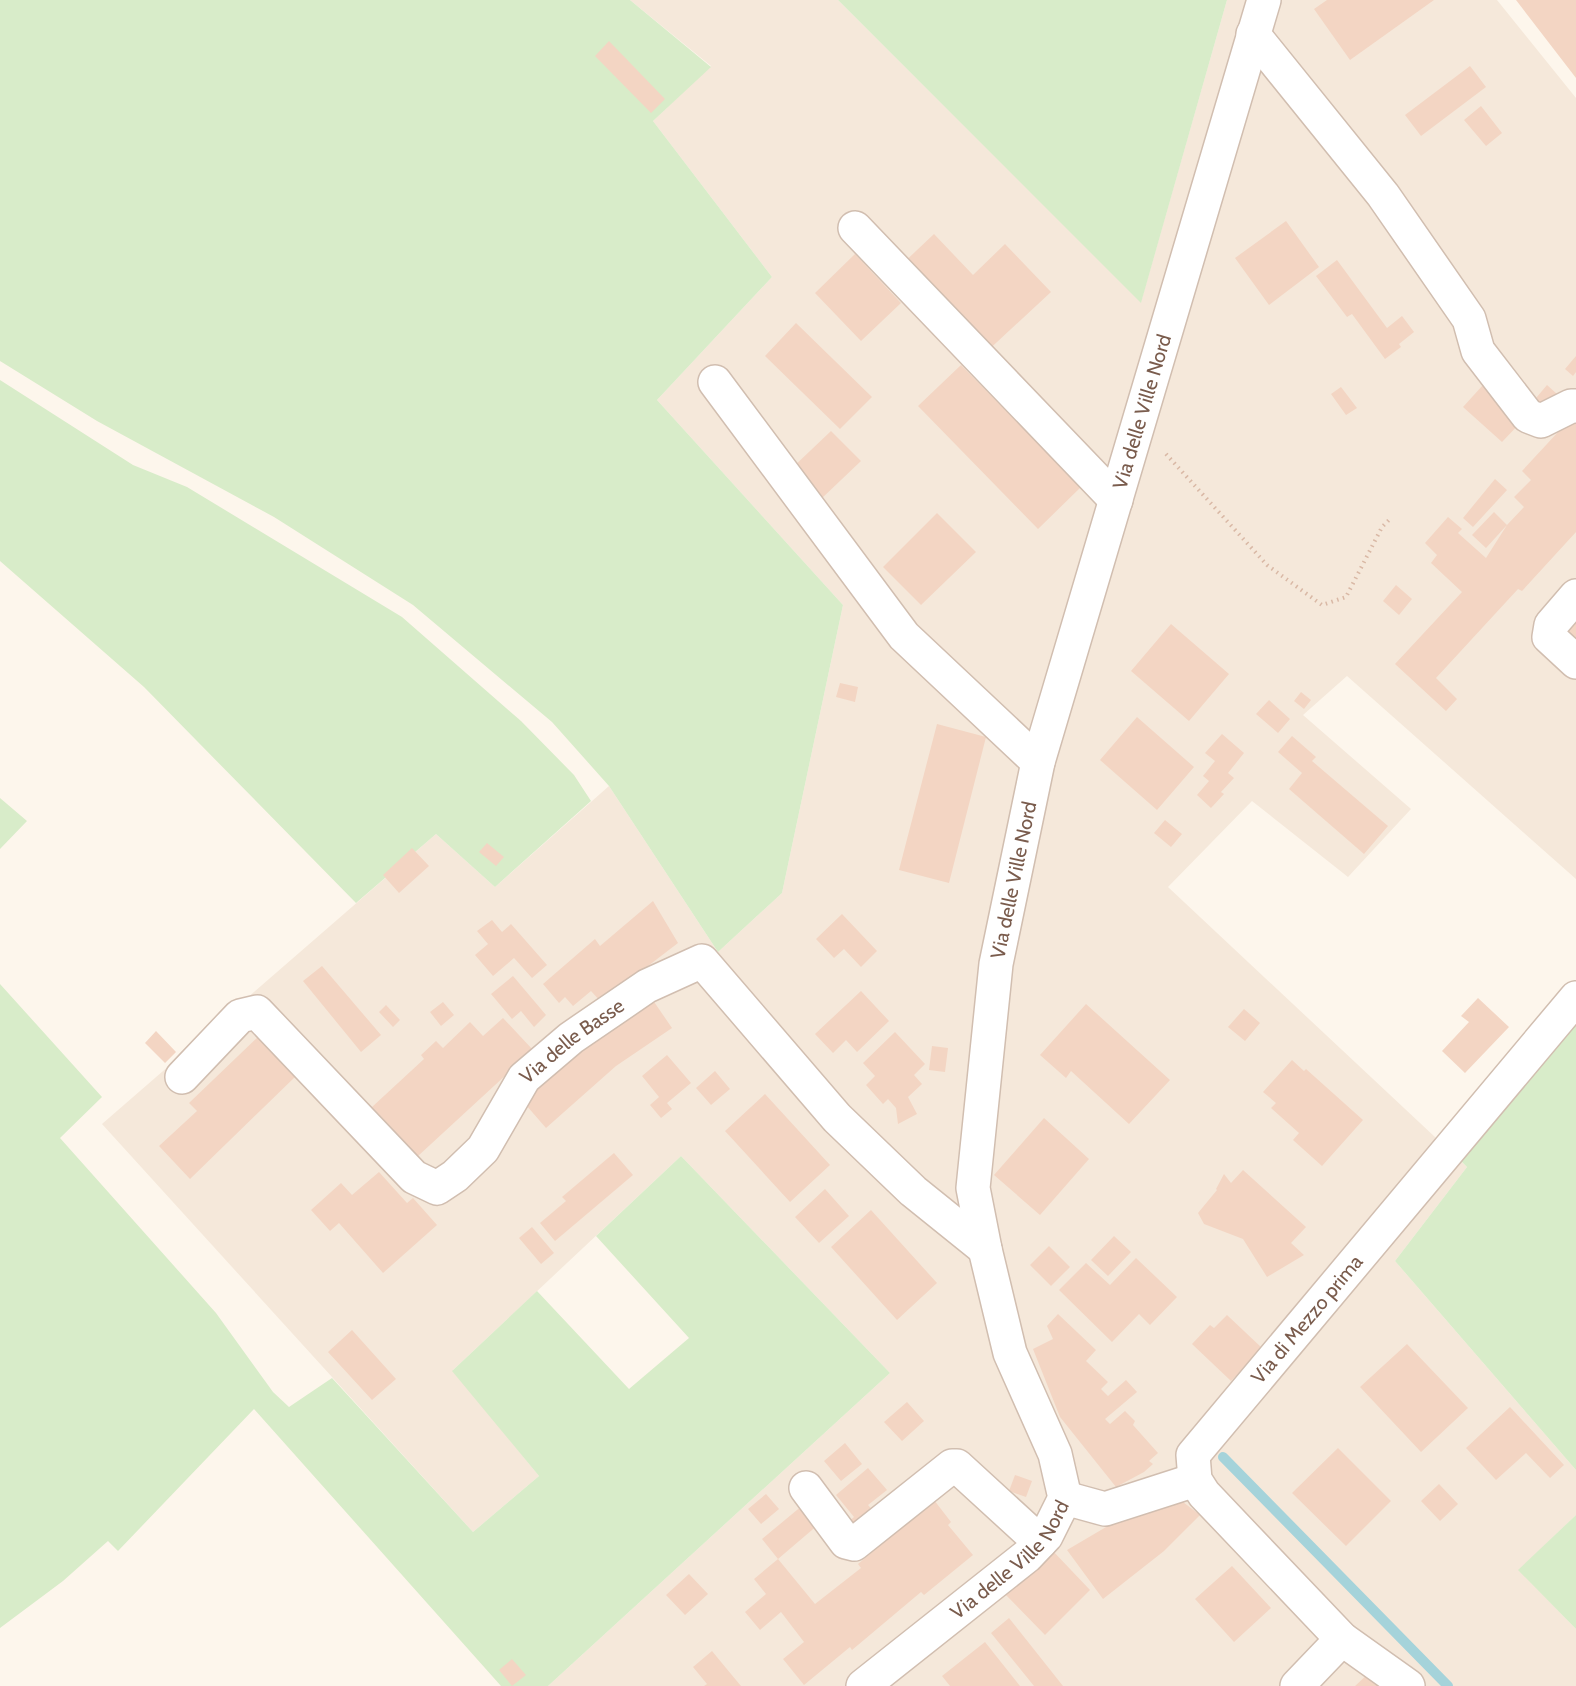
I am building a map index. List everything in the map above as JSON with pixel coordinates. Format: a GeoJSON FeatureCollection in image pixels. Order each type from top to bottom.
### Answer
{"type":"FeatureCollection","features":[{"type":"Feature","properties":{"kind":"street","name":"Via delle Ville Nord"},"geometry":{"type":"LineString","coordinates":[[863,1686],[1027,1556],[1046,1536],[1065,1498],[1055,1454],[1010,1353],[985,1249],[974,1188],[996,964],[1038,762],[1264,0]]}},
{"type":"Feature","properties":{"kind":"street"},"geometry":{"type":"LineString","coordinates":[[1254,34],[1383,195],[1469,319],[1478,351],[1528,416],[1541,421],[1571,406],[1576,406]]}},
{"type":"Feature","properties":{"kind":"street"},"geometry":{"type":"LineString","coordinates":[[855,228],[1116,500]]}},
{"type":"Feature","properties":{"kind":"street"},"geometry":{"type":"LineString","coordinates":[[715,382],[904,636],[1038,762]]}},
{"type":"Feature","properties":{"kind":"street"},"geometry":{"type":"LineString","coordinates":[[1576,596],[1551,625],[1549,637],[1576,662]]}},
{"type":"Feature","properties":{"kind":"street","name":"Via delle Basse"},"geometry":{"type":"LineString","coordinates":[[182,1077],[240,1016],[257,1012],[414,1176],[436,1188],[455,1176],[483,1149],[524,1078],[571,1038],[647,986],[702,961],[837,1118],[913,1191],[985,1249]]}},
{"type":"Feature","properties":{"kind":"street","name":"Via di Mezzo prima"},"geometry":{"type":"LineString","coordinates":[[1195,1479],[1193,1455],[1576,998]]}},
{"type":"Feature","properties":{"kind":"street"},"geometry":{"type":"LineString","coordinates":[[806,1488],[846,1542],[854,1544],[952,1466],[957,1466],[1040,1542]]}},
{"type":"Feature","properties":{"kind":"street"},"geometry":{"type":"LineString","coordinates":[[1065,1498],[1105,1509],[1195,1479],[1204,1494],[1342,1639],[1408,1686]]}},
{"type":"Feature","properties":{"kind":"street"},"geometry":{"type":"LineString","coordinates":[[1297,1686],[1342,1639]]}},
{"type":"Feature","properties":{"kind":"path"},"geometry":{"type":"LineString","coordinates":[[1135,434],[1164,453],[1267,565],[1322,604],[1346,597],[1382,528],[1389,520]]}},
{"type":"Feature","properties":{"kind":"shaded area"},"geometry":{"type":"Polygon","coordinates":[[[630,0],[838,0],[1141,302],[1227,0],[1497,0],[1576,98],[1576,879],[1347,676],[1303,715],[1411,809],[1348,877],[1252,801],[1168,887],[1467,1167],[1395,1261],[1576,1470],[1576,1515],[1519,1570],[1576,1629],[1576,1686],[548,1686],[890,1373],[681,1156],[453,1370],[539,1476],[473,1532],[102,1124],[436,834],[495,887],[609,786],[718,952],[782,893],[843,605],[657,400],[772,277],[653,121],[711,66],[630,0]]]}},
{"type":"Feature","properties":{"kind":"green space"},"geometry":{"type":"Polygon","coordinates":[[[0,0],[630,0],[711,67],[653,121],[772,277],[657,400],[843,605],[782,893],[718,952],[609,786],[552,722],[413,605],[274,517],[97,421],[0,361],[0,0]]]}},
{"type":"Feature","properties":{"kind":"green space"},"geometry":{"type":"Polygon","coordinates":[[[838,0],[1227,0],[1141,303],[838,0]]]}},
{"type":"Feature","properties":{"kind":"green space"},"geometry":{"type":"Polygon","coordinates":[[[0,380],[133,465],[187,487],[402,617],[521,721],[574,775],[591,801],[495,887],[436,834],[356,903],[144,687],[0,561],[0,380]]]}},
{"type":"Feature","properties":{"kind":"green space"},"geometry":{"type":"Polygon","coordinates":[[[0,798],[27,821],[0,849],[0,798]]]}},
{"type":"Feature","properties":{"kind":"green space"},"geometry":{"type":"Polygon","coordinates":[[[0,984],[102,1097],[60,1138],[216,1313],[273,1392],[289,1407],[332,1378],[473,1532],[539,1476],[452,1371],[537,1291],[629,1389],[689,1338],[596,1236],[681,1156],[890,1373],[548,1686],[501,1686],[254,1409],[118,1551],[108,1541],[63,1581],[0,1628],[0,984]]]}},
{"type":"Feature","properties":{"kind":"green space"},"geometry":{"type":"Polygon","coordinates":[[[1576,1012],[1576,1470],[1395,1261],[1467,1167],[1454,1154],[1576,1012]]]}},
{"type":"Feature","properties":{"kind":"green space"},"geometry":{"type":"Polygon","coordinates":[[[1576,1515],[1576,1629],[1518,1570],[1576,1515]]]}},
{"type":"Feature","properties":{"kind":"building"},"geometry":{"type":"Polygon","coordinates":[[[1327,0],[1434,0],[1350,60],[1314,9],[1327,0]]]}},
{"type":"Feature","properties":{"kind":"building"},"geometry":{"type":"Polygon","coordinates":[[[1516,0],[1576,0],[1576,78],[1516,0]]]}},
{"type":"Feature","properties":{"kind":"building"},"geometry":{"type":"Polygon","coordinates":[[[609,41],[665,99],[651,113],[595,56],[609,41]]]}},
{"type":"Feature","properties":{"kind":"building"},"geometry":{"type":"Polygon","coordinates":[[[1470,66],[1486,87],[1421,136],[1405,115],[1470,66]]]}},
{"type":"Feature","properties":{"kind":"building"},"geometry":{"type":"Polygon","coordinates":[[[1481,106],[1502,133],[1486,146],[1464,120],[1481,106]]]}},
{"type":"Feature","properties":{"kind":"building"},"geometry":{"type":"Polygon","coordinates":[[[1286,221],[1319,267],[1269,305],[1235,258],[1286,221]]]}},
{"type":"Feature","properties":{"kind":"building"},"geometry":{"type":"Polygon","coordinates":[[[934,234],[973,275],[1005,244],[1051,292],[982,356],[898,268],[934,234]]]}},
{"type":"Feature","properties":{"kind":"building"},"geometry":{"type":"Polygon","coordinates":[[[855,254],[901,303],[861,341],[815,293],[855,254]]]}},
{"type":"Feature","properties":{"kind":"building"},"geometry":{"type":"Polygon","coordinates":[[[1337,260],[1387,328],[1402,316],[1414,332],[1399,344],[1401,347],[1385,359],[1352,314],[1347,317],[1316,276],[1337,260]]]}},
{"type":"Feature","properties":{"kind":"building"},"geometry":{"type":"Polygon","coordinates":[[[796,323],[872,397],[840,429],[765,356],[796,323]]]}},
{"type":"Feature","properties":{"kind":"building"},"geometry":{"type":"Polygon","coordinates":[[[1576,356],[1576,372],[1573,376],[1565,369],[1576,356]]]}},
{"type":"Feature","properties":{"kind":"building"},"geometry":{"type":"Polygon","coordinates":[[[961,365],[1081,487],[1038,529],[918,406],[961,365]]]}},
{"type":"Feature","properties":{"kind":"building"},"geometry":{"type":"Polygon","coordinates":[[[1483,385],[1523,420],[1502,442],[1463,407],[1483,385]]]}},
{"type":"Feature","properties":{"kind":"building"},"geometry":{"type":"Polygon","coordinates":[[[1547,385],[1557,394],[1542,413],[1531,404],[1547,385]]]}},
{"type":"Feature","properties":{"kind":"building"},"geometry":{"type":"Polygon","coordinates":[[[1341,387],[1357,408],[1346,415],[1331,394],[1341,387]]]}},
{"type":"Feature","properties":{"kind":"building"},"geometry":{"type":"Polygon","coordinates":[[[1572,417],[1576,421],[1576,532],[1522,591],[1518,589],[1436,678],[1457,699],[1446,711],[1395,664],[1462,592],[1431,563],[1437,555],[1425,543],[1448,517],[1462,529],[1458,533],[1486,558],[1507,525],[1524,507],[1514,497],[1531,480],[1522,471],[1572,417]]]}},
{"type":"Feature","properties":{"kind":"building"},"geometry":{"type":"Polygon","coordinates":[[[831,431],[861,461],[820,500],[791,469],[831,431]]]}},
{"type":"Feature","properties":{"kind":"building"},"geometry":{"type":"Polygon","coordinates":[[[1495,479],[1507,490],[1473,527],[1463,518],[1495,479]]]}},
{"type":"Feature","properties":{"kind":"building"},"geometry":{"type":"Polygon","coordinates":[[[1494,512],[1507,525],[1486,548],[1472,535],[1494,512]]]}},
{"type":"Feature","properties":{"kind":"building"},"geometry":{"type":"Polygon","coordinates":[[[937,513],[976,552],[921,605],[883,567],[937,513]]]}},
{"type":"Feature","properties":{"kind":"building"},"geometry":{"type":"Polygon","coordinates":[[[1396,585],[1412,599],[1399,615],[1383,601],[1396,585]]]}},
{"type":"Feature","properties":{"kind":"building"},"geometry":{"type":"Polygon","coordinates":[[[1576,622],[1576,650],[1562,637],[1576,622]]]}},
{"type":"Feature","properties":{"kind":"building"},"geometry":{"type":"Polygon","coordinates":[[[1171,624],[1229,674],[1189,721],[1131,671],[1171,624]]]}},
{"type":"Feature","properties":{"kind":"building"},"geometry":{"type":"Polygon","coordinates":[[[840,683],[858,687],[855,702],[836,697],[840,683]]]}},
{"type":"Feature","properties":{"kind":"building"},"geometry":{"type":"Polygon","coordinates":[[[1301,692],[1311,700],[1304,709],[1294,701],[1301,692]]]}},
{"type":"Feature","properties":{"kind":"building"},"geometry":{"type":"Polygon","coordinates":[[[1269,700],[1290,719],[1278,733],[1256,714],[1269,700]]]}},
{"type":"Feature","properties":{"kind":"building"},"geometry":{"type":"Polygon","coordinates":[[[1137,717],[1194,767],[1157,810],[1100,760],[1137,717]]]}},
{"type":"Feature","properties":{"kind":"building"},"geometry":{"type":"Polygon","coordinates":[[[937,724],[986,737],[949,883],[899,870],[937,724]]]}},
{"type":"Feature","properties":{"kind":"building"},"geometry":{"type":"Polygon","coordinates":[[[1222,734],[1244,753],[1228,773],[1234,778],[1211,808],[1197,795],[1209,781],[1203,776],[1215,761],[1205,753],[1222,734]]]}},
{"type":"Feature","properties":{"kind":"building"},"geometry":{"type":"Polygon","coordinates":[[[1292,736],[1316,757],[1312,761],[1388,826],[1364,854],[1289,789],[1302,773],[1278,752],[1292,736]]]}},
{"type":"Feature","properties":{"kind":"building"},"geometry":{"type":"Polygon","coordinates":[[[1165,820],[1182,834],[1171,847],[1154,833],[1165,820]]]}},
{"type":"Feature","properties":{"kind":"building"},"geometry":{"type":"Polygon","coordinates":[[[487,843],[504,857],[496,866],[479,852],[487,843]]]}},
{"type":"Feature","properties":{"kind":"building"},"geometry":{"type":"Polygon","coordinates":[[[412,848],[429,866],[399,893],[383,875],[412,848]]]}},
{"type":"Feature","properties":{"kind":"building"},"geometry":{"type":"Polygon","coordinates":[[[653,901],[678,943],[601,1002],[591,991],[573,1006],[565,997],[559,1003],[543,984],[595,939],[600,946],[653,901]]]}},
{"type":"Feature","properties":{"kind":"building"},"geometry":{"type":"Polygon","coordinates":[[[842,914],[877,951],[861,967],[844,949],[834,958],[816,939],[842,914]]]}},
{"type":"Feature","properties":{"kind":"building"},"geometry":{"type":"Polygon","coordinates":[[[492,920],[502,932],[511,924],[547,965],[532,978],[514,958],[493,976],[475,955],[488,944],[477,931],[492,920]]]}},
{"type":"Feature","properties":{"kind":"building"},"geometry":{"type":"Polygon","coordinates":[[[322,966],[381,1035],[361,1052],[303,981],[322,966]]]}},
{"type":"Feature","properties":{"kind":"building"},"geometry":{"type":"Polygon","coordinates":[[[513,976],[546,1015],[534,1027],[521,1011],[512,1019],[491,994],[513,976]]]}},
{"type":"Feature","properties":{"kind":"building"},"geometry":{"type":"Polygon","coordinates":[[[861,991],[889,1021],[857,1052],[846,1040],[833,1053],[815,1034],[861,991]]]}},
{"type":"Feature","properties":{"kind":"building"},"geometry":{"type":"Polygon","coordinates":[[[650,996],[672,1028],[616,1066],[546,1128],[519,1097],[650,996]]]}},
{"type":"Feature","properties":{"kind":"building"},"geometry":{"type":"Polygon","coordinates":[[[1478,998],[1509,1027],[1465,1073],[1442,1051],[1469,1022],[1461,1016],[1478,998]]]}},
{"type":"Feature","properties":{"kind":"building"},"geometry":{"type":"Polygon","coordinates":[[[443,1002],[454,1015],[441,1026],[430,1012],[443,1002]]]}},
{"type":"Feature","properties":{"kind":"building"},"geometry":{"type":"Polygon","coordinates":[[[1086,1004],[1170,1080],[1129,1124],[1071,1071],[1066,1078],[1040,1055],[1086,1004]]]}},
{"type":"Feature","properties":{"kind":"building"},"geometry":{"type":"Polygon","coordinates":[[[386,1005],[400,1020],[393,1027],[379,1012],[386,1005]]]}},
{"type":"Feature","properties":{"kind":"building"},"geometry":{"type":"Polygon","coordinates":[[[1244,1009],[1260,1023],[1245,1041],[1228,1027],[1244,1009]]]}},
{"type":"Feature","properties":{"kind":"building"},"geometry":{"type":"Polygon","coordinates":[[[503,1018],[533,1050],[418,1156],[372,1107],[424,1059],[421,1055],[436,1041],[443,1048],[470,1022],[483,1036],[503,1018]]]}},
{"type":"Feature","properties":{"kind":"building"},"geometry":{"type":"Polygon","coordinates":[[[156,1031],[176,1052],[165,1063],[145,1043],[156,1031]]]}},
{"type":"Feature","properties":{"kind":"building"},"geometry":{"type":"Polygon","coordinates":[[[895,1032],[925,1064],[914,1075],[922,1084],[908,1097],[917,1114],[898,1124],[896,1108],[888,1099],[883,1104],[866,1085],[875,1076],[863,1063],[895,1032]]]}},
{"type":"Feature","properties":{"kind":"building"},"geometry":{"type":"Polygon","coordinates":[[[259,1036],[296,1076],[190,1179],[159,1146],[197,1111],[189,1103],[259,1036]]]}},
{"type":"Feature","properties":{"kind":"building"},"geometry":{"type":"Polygon","coordinates":[[[932,1046],[948,1048],[945,1072],[929,1070],[932,1046]]]}},
{"type":"Feature","properties":{"kind":"building"},"geometry":{"type":"Polygon","coordinates":[[[667,1055],[691,1083],[667,1103],[672,1109],[661,1118],[650,1105],[659,1097],[642,1076],[667,1055]]]}},
{"type":"Feature","properties":{"kind":"building"},"geometry":{"type":"Polygon","coordinates":[[[1292,1060],[1304,1071],[1306,1069],[1363,1120],[1322,1166],[1293,1140],[1299,1133],[1271,1108],[1276,1103],[1263,1092],[1292,1060]]]}},
{"type":"Feature","properties":{"kind":"building"},"geometry":{"type":"Polygon","coordinates":[[[715,1071],[730,1089],[711,1105],[696,1088],[715,1071]]]}},
{"type":"Feature","properties":{"kind":"building"},"geometry":{"type":"Polygon","coordinates":[[[765,1094],[830,1165],[790,1202],[725,1131],[765,1094]]]}},
{"type":"Feature","properties":{"kind":"building"},"geometry":{"type":"Polygon","coordinates":[[[1044,1118],[1089,1159],[1040,1215],[994,1175],[1044,1118]]]}},
{"type":"Feature","properties":{"kind":"building"},"geometry":{"type":"Polygon","coordinates":[[[614,1153],[633,1175],[555,1241],[540,1223],[566,1201],[562,1197],[614,1153]]]}},
{"type":"Feature","properties":{"kind":"building"},"geometry":{"type":"Polygon","coordinates":[[[1243,1170],[1306,1227],[1291,1243],[1304,1255],[1267,1277],[1243,1239],[1204,1224],[1198,1213],[1217,1190],[1224,1174],[1231,1183],[1243,1170]]]}},
{"type":"Feature","properties":{"kind":"building"},"geometry":{"type":"Polygon","coordinates":[[[379,1172],[407,1203],[413,1198],[437,1225],[383,1273],[339,1223],[330,1231],[311,1210],[341,1183],[352,1195],[379,1172]]]}},
{"type":"Feature","properties":{"kind":"building"},"geometry":{"type":"Polygon","coordinates":[[[825,1189],[849,1216],[819,1243],[795,1217],[825,1189]]]}},
{"type":"Feature","properties":{"kind":"building"},"geometry":{"type":"Polygon","coordinates":[[[871,1210],[937,1283],[897,1320],[831,1247],[871,1210]]]}},
{"type":"Feature","properties":{"kind":"building"},"geometry":{"type":"Polygon","coordinates":[[[532,1227],[554,1253],[541,1264],[519,1238],[532,1227]]]}},
{"type":"Feature","properties":{"kind":"building"},"geometry":{"type":"Polygon","coordinates":[[[1114,1236],[1131,1252],[1108,1276],[1091,1260],[1114,1236]]]}},
{"type":"Feature","properties":{"kind":"building"},"geometry":{"type":"Polygon","coordinates":[[[1049,1246],[1070,1267],[1051,1286],[1030,1265],[1049,1246]]]}},
{"type":"Feature","properties":{"kind":"building"},"geometry":{"type":"Polygon","coordinates":[[[1136,1258],[1177,1297],[1150,1325],[1139,1314],[1112,1342],[1059,1290],[1086,1263],[1110,1285],[1136,1258]]]}},
{"type":"Feature","properties":{"kind":"building"},"geometry":{"type":"Polygon","coordinates":[[[1058,1314],[1096,1350],[1086,1361],[1108,1382],[1101,1389],[1108,1396],[1126,1380],[1137,1392],[1105,1419],[1110,1424],[1125,1411],[1135,1421],[1133,1425],[1158,1453],[1149,1461],[1153,1464],[1144,1472],[1116,1487],[1060,1417],[1033,1349],[1053,1339],[1047,1326],[1058,1314]]]}},
{"type":"Feature","properties":{"kind":"building"},"geometry":{"type":"Polygon","coordinates":[[[1227,1315],[1262,1348],[1231,1381],[1192,1344],[1210,1325],[1214,1328],[1227,1315]]]}},
{"type":"Feature","properties":{"kind":"building"},"geometry":{"type":"Polygon","coordinates":[[[352,1330],[396,1379],[372,1400],[328,1352],[352,1330]]]}},
{"type":"Feature","properties":{"kind":"building"},"geometry":{"type":"Polygon","coordinates":[[[1407,1344],[1468,1408],[1421,1452],[1360,1387],[1407,1344]]]}},
{"type":"Feature","properties":{"kind":"building"},"geometry":{"type":"Polygon","coordinates":[[[907,1402],[924,1421],[902,1441],[884,1422],[907,1402]]]}},
{"type":"Feature","properties":{"kind":"building"},"geometry":{"type":"Polygon","coordinates":[[[1510,1407],[1564,1465],[1550,1478],[1526,1453],[1496,1480],[1466,1448],[1510,1407]]]}},
{"type":"Feature","properties":{"kind":"building"},"geometry":{"type":"Polygon","coordinates":[[[845,1443],[862,1464],[841,1481],[824,1461],[845,1443]]]}},
{"type":"Feature","properties":{"kind":"building"},"geometry":{"type":"Polygon","coordinates":[[[1338,1448],[1391,1501],[1346,1546],[1292,1493],[1338,1448]]]}},
{"type":"Feature","properties":{"kind":"building"},"geometry":{"type":"Polygon","coordinates":[[[868,1468],[887,1490],[868,1505],[876,1514],[853,1534],[845,1525],[854,1517],[836,1495],[868,1468]]]}},
{"type":"Feature","properties":{"kind":"building"},"geometry":{"type":"Polygon","coordinates":[[[1015,1475],[1032,1481],[1026,1497],[1009,1491],[1015,1475]]]}},
{"type":"Feature","properties":{"kind":"building"},"geometry":{"type":"Polygon","coordinates":[[[1439,1484],[1458,1504],[1440,1521],[1421,1501],[1439,1484]]]}},
{"type":"Feature","properties":{"kind":"building"},"geometry":{"type":"Polygon","coordinates":[[[766,1494],[779,1509],[761,1524],[748,1509],[766,1494]]]}},
{"type":"Feature","properties":{"kind":"building"},"geometry":{"type":"Polygon","coordinates":[[[934,1500],[951,1522],[948,1525],[973,1555],[924,1595],[921,1592],[852,1650],[850,1647],[804,1685],[783,1659],[804,1642],[781,1612],[760,1630],[745,1612],[766,1594],[754,1579],[778,1559],[815,1604],[861,1568],[858,1564],[934,1500]]]}},
{"type":"Feature","properties":{"kind":"building"},"geometry":{"type":"Polygon","coordinates":[[[1183,1502],[1200,1515],[1164,1551],[1103,1599],[1067,1550],[1135,1510],[1183,1502]]]}},
{"type":"Feature","properties":{"kind":"building"},"geometry":{"type":"Polygon","coordinates":[[[803,1505],[819,1524],[778,1559],[762,1539],[803,1505]]]}},
{"type":"Feature","properties":{"kind":"building"},"geometry":{"type":"Polygon","coordinates":[[[1051,1549],[1090,1590],[1045,1635],[1005,1594],[1051,1549]]]}},
{"type":"Feature","properties":{"kind":"building"},"geometry":{"type":"Polygon","coordinates":[[[1232,1566],[1271,1608],[1234,1642],[1195,1599],[1232,1566]]]}},
{"type":"Feature","properties":{"kind":"building"},"geometry":{"type":"Polygon","coordinates":[[[689,1574],[708,1594],[685,1615],[666,1595],[689,1574]]]}},
{"type":"Feature","properties":{"kind":"building"},"geometry":{"type":"Polygon","coordinates":[[[1009,1618],[1063,1686],[1034,1686],[991,1633],[1009,1618]]]}},
{"type":"Feature","properties":{"kind":"building"},"geometry":{"type":"Polygon","coordinates":[[[985,1642],[1020,1686],[950,1686],[942,1676],[985,1642]]]}},
{"type":"Feature","properties":{"kind":"building"},"geometry":{"type":"Polygon","coordinates":[[[712,1651],[741,1686],[704,1686],[707,1684],[693,1667],[712,1651]]]}},
{"type":"Feature","properties":{"kind":"building"},"geometry":{"type":"Polygon","coordinates":[[[512,1659],[526,1675],[512,1686],[499,1670],[512,1659]]]}},
{"type":"Feature","properties":{"kind":"building"},"geometry":{"type":"Polygon","coordinates":[[[1370,1672],[1382,1686],[1355,1686],[1370,1672]]]}},
{"type":"Feature","properties":{"kind":"waterway"},"geometry":{"type":"LineString","coordinates":[[1223,1457],[1448,1686]]}}]}
